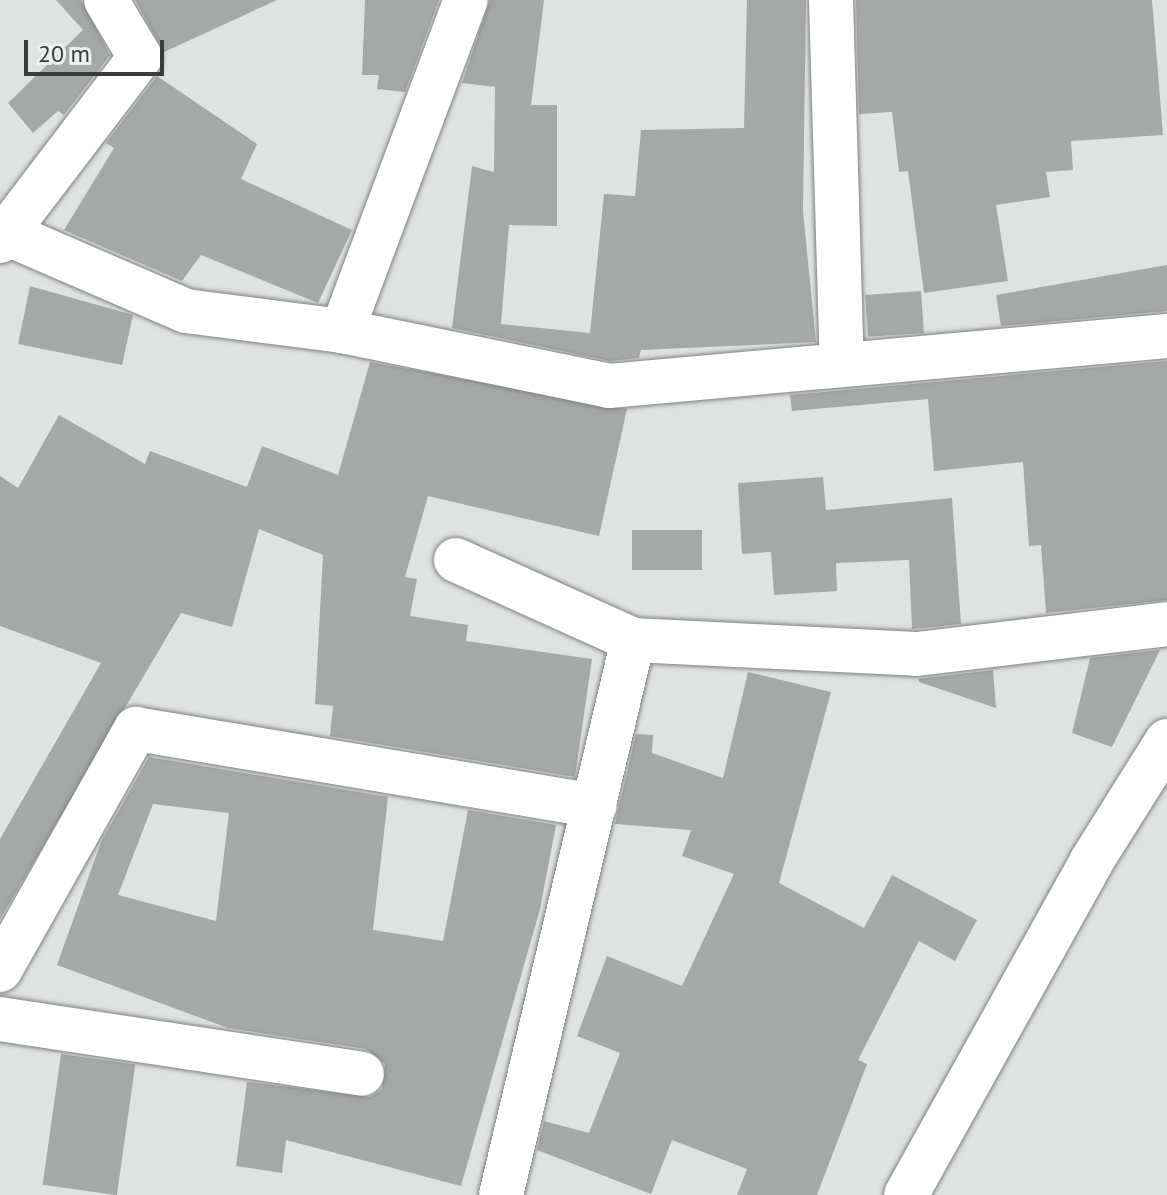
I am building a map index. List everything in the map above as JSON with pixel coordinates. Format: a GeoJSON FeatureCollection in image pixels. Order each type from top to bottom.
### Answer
{"type":"FeatureCollection","features":[{"type":"Feature","properties":{"kind":"street"},"geometry":{"type":"LineString","coordinates":[[106,0],[140,57],[4,238],[186,311],[342,331],[609,386],[1167,336]]}},
{"type":"Feature","properties":{"kind":"street"},"geometry":{"type":"LineString","coordinates":[[342,331],[466,0]]}},
{"type":"Feature","properties":{"kind":"street"},"geometry":{"type":"LineString","coordinates":[[831,0],[842,364]]}},
{"type":"Feature","properties":{"kind":"street"},"geometry":{"type":"LineString","coordinates":[[456,560],[633,640],[917,654],[1167,624]]}},
{"type":"Feature","properties":{"kind":"street"},"geometry":{"type":"LineString","coordinates":[[501,1195],[633,640]]}},
{"type":"Feature","properties":{"kind":"street"},"geometry":{"type":"LineString","coordinates":[[0,970],[136,729],[595,806]]}},
{"type":"Feature","properties":{"kind":"street"},"geometry":{"type":"LineString","coordinates":[[906,1195],[1091,862],[1167,741]]}},
{"type":"Feature","properties":{"kind":"street"},"geometry":{"type":"LineString","coordinates":[[0,1019],[362,1074]]}},
{"type":"Feature","properties":{"kind":"building"},"geometry":{"type":"Polygon","coordinates":[[[56,0],[81,0],[110,55],[64,115],[58,111],[33,133],[8,103],[83,30],[56,0]]]}},
{"type":"Feature","properties":{"kind":"building"},"geometry":{"type":"Polygon","coordinates":[[[135,0],[277,0],[164,52],[135,0]]]}},
{"type":"Feature","properties":{"kind":"building"},"geometry":{"type":"Polygon","coordinates":[[[365,0],[439,0],[405,92],[377,89],[379,75],[362,75],[365,0]]]}},
{"type":"Feature","properties":{"kind":"building"},"geometry":{"type":"Polygon","coordinates":[[[490,0],[544,0],[531,105],[557,105],[557,226],[509,225],[501,324],[590,333],[604,194],[635,196],[641,130],[744,128],[747,0],[806,0],[803,211],[816,342],[641,350],[639,358],[610,361],[452,328],[472,166],[494,172],[495,87],[462,83],[490,0]]]}},
{"type":"Feature","properties":{"kind":"building"},"geometry":{"type":"Polygon","coordinates":[[[856,0],[1152,0],[1163,135],[1071,141],[1073,170],[1046,172],[1050,197],[996,205],[1008,281],[924,293],[908,171],[899,172],[892,112],[859,114],[856,0]]]}},
{"type":"Feature","properties":{"kind":"building"},"geometry":{"type":"Polygon","coordinates":[[[157,76],[257,144],[241,179],[352,230],[318,303],[201,255],[182,281],[64,230],[114,148],[106,143],[157,76]]]}},
{"type":"Feature","properties":{"kind":"building"},"geometry":{"type":"Polygon","coordinates":[[[1167,265],[1167,311],[1001,326],[996,295],[1167,265]]]}},
{"type":"Feature","properties":{"kind":"building"},"geometry":{"type":"Polygon","coordinates":[[[30,286],[133,315],[122,365],[18,344],[30,286]]]}},
{"type":"Feature","properties":{"kind":"building"},"geometry":{"type":"Polygon","coordinates":[[[921,291],[924,333],[868,337],[865,295],[921,291]]]}},
{"type":"Feature","properties":{"kind":"building"},"geometry":{"type":"Polygon","coordinates":[[[1167,361],[1167,600],[1046,613],[1041,545],[1029,546],[1023,462],[934,471],[928,399],[792,411],[790,395],[1167,361]]]}},
{"type":"Feature","properties":{"kind":"building"},"geometry":{"type":"Polygon","coordinates":[[[370,362],[627,409],[599,536],[428,496],[405,577],[417,579],[410,616],[468,625],[466,641],[592,659],[575,777],[330,736],[333,706],[315,704],[323,555],[259,529],[232,627],[181,613],[0,919],[0,839],[101,663],[0,626],[0,476],[18,488],[59,415],[145,464],[150,451],[247,487],[262,446],[338,475],[370,362]]]}},
{"type":"Feature","properties":{"kind":"building"},"geometry":{"type":"Polygon","coordinates":[[[823,477],[826,510],[952,498],[961,624],[912,629],[909,560],[836,563],[837,591],[774,595],[771,552],[742,554],[738,483],[823,477]]]}},
{"type":"Feature","properties":{"kind":"building"},"geometry":{"type":"Polygon","coordinates":[[[632,530],[702,530],[702,570],[632,570],[632,530]]]}},
{"type":"Feature","properties":{"kind":"building"},"geometry":{"type":"Polygon","coordinates":[[[1160,650],[1112,747],[1072,733],[1090,658],[1160,650]]]}},
{"type":"Feature","properties":{"kind":"building"},"geometry":{"type":"Polygon","coordinates":[[[993,670],[996,708],[919,682],[918,679],[993,670]]]}},
{"type":"Feature","properties":{"kind":"building"},"geometry":{"type":"Polygon","coordinates":[[[748,672],[831,692],[779,883],[864,928],[892,875],[977,920],[955,961],[919,941],[858,1060],[867,1064],[817,1195],[737,1195],[747,1169],[672,1140],[651,1194],[537,1150],[544,1121],[589,1133],[620,1053],[577,1036],[607,956],[682,986],[734,874],[682,856],[691,830],[615,824],[636,734],[653,735],[652,753],[723,778],[748,672]]]}},
{"type":"Feature","properties":{"kind":"building"},"geometry":{"type":"Polygon","coordinates":[[[149,757],[388,797],[373,930],[443,941],[468,810],[556,825],[540,909],[461,1186],[286,1140],[282,1173],[236,1166],[247,1082],[370,1097],[382,1089],[385,1064],[366,1049],[228,1028],[57,965],[101,842],[149,757]],[[153,804],[118,895],[216,921],[229,813],[153,804]]]}},
{"type":"Feature","properties":{"kind":"building"},"geometry":{"type":"Polygon","coordinates":[[[61,1054],[135,1064],[117,1195],[43,1185],[61,1054]]]}}]}
